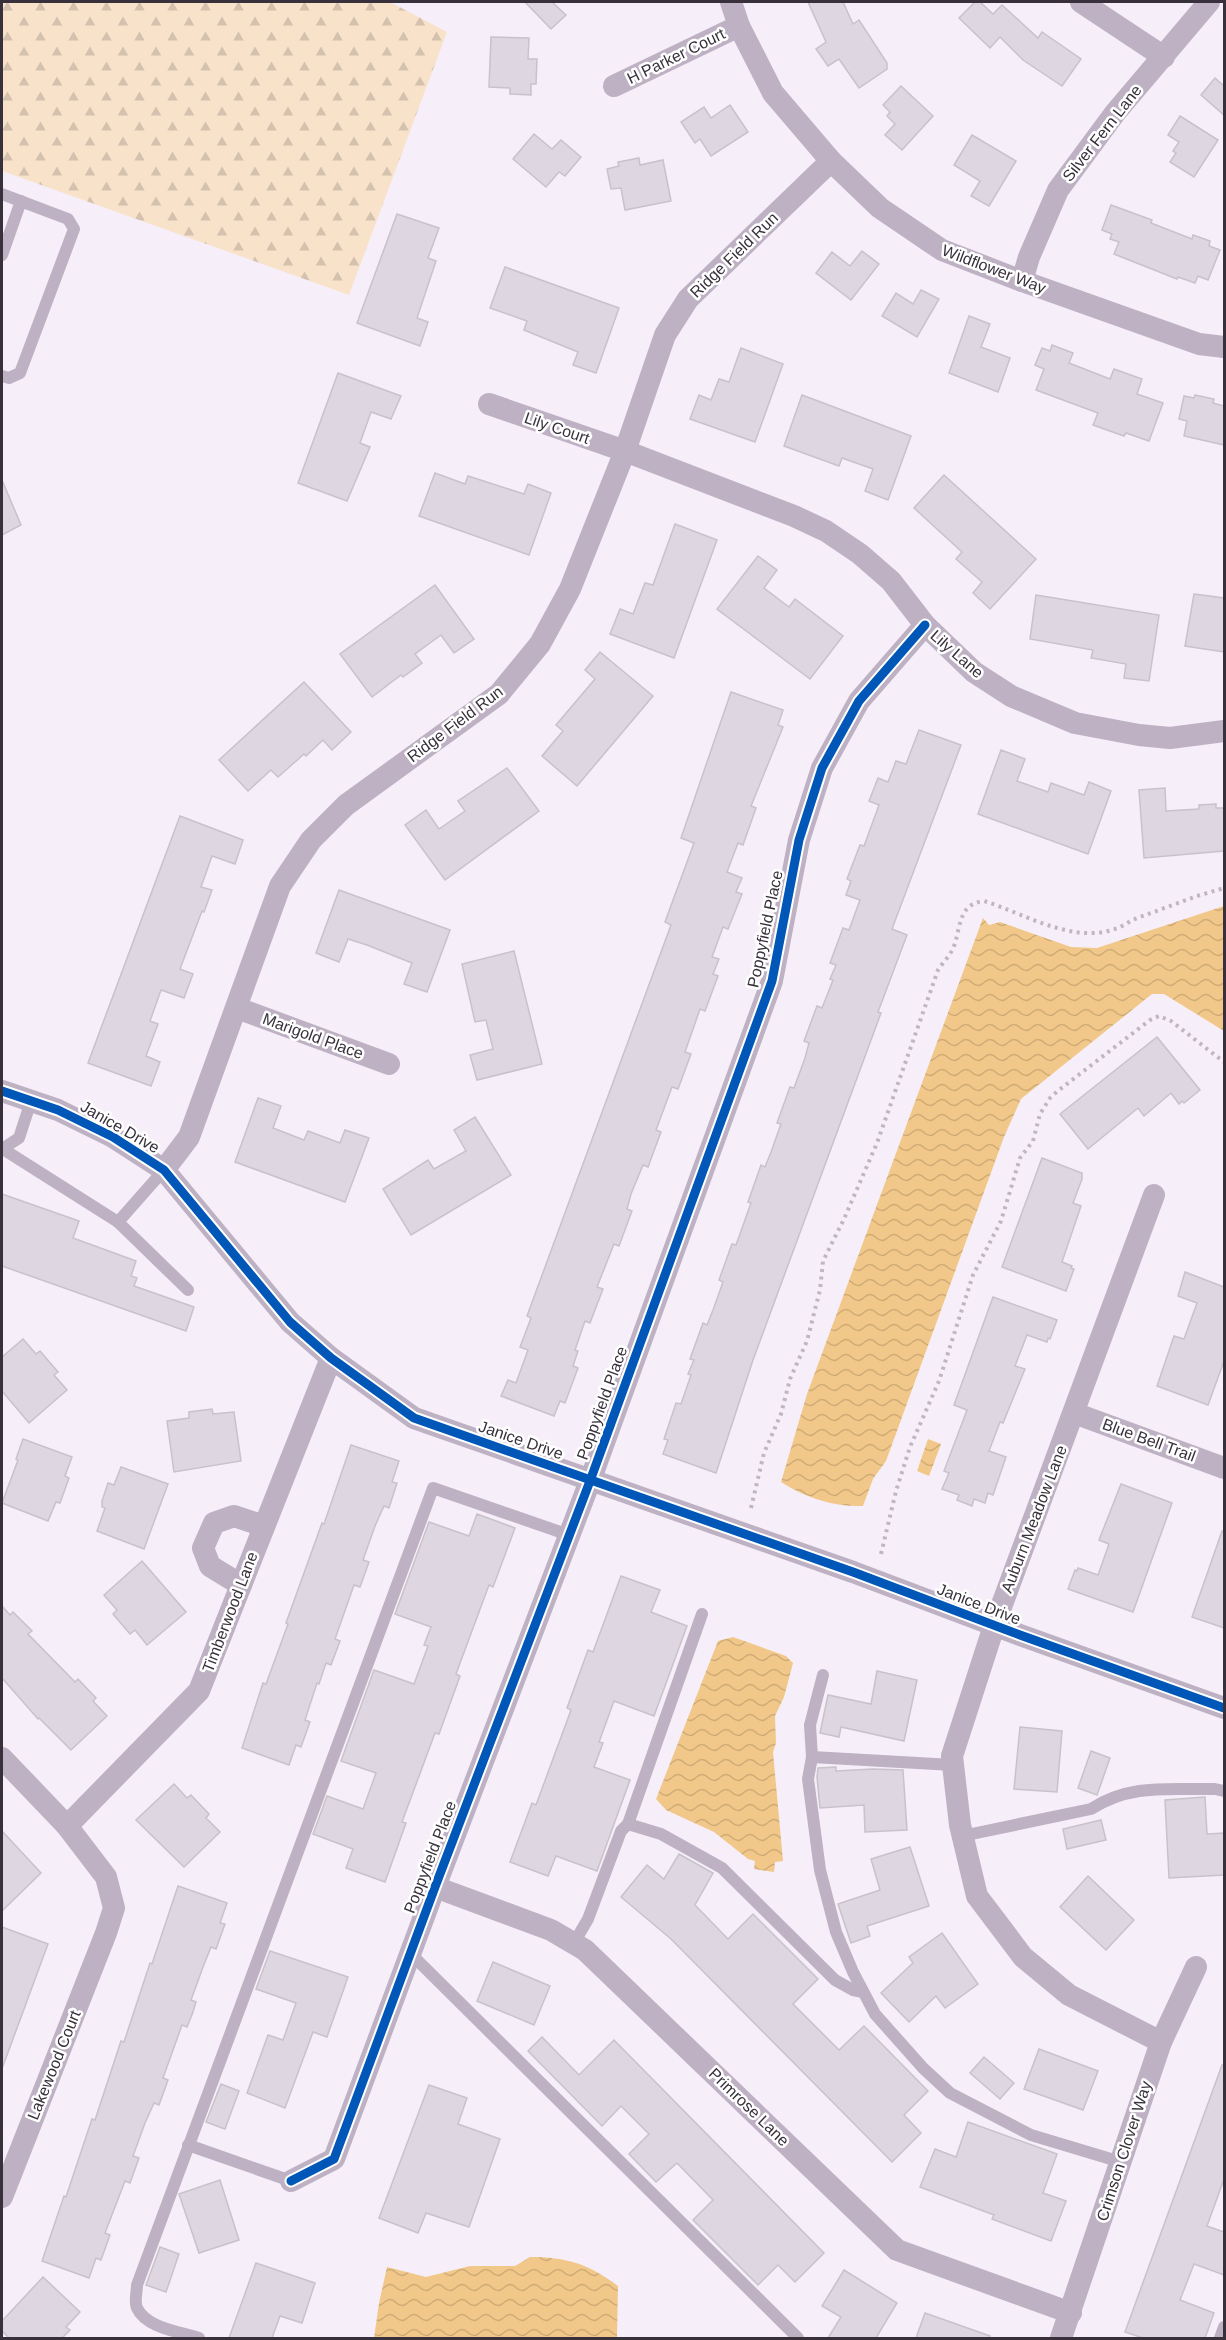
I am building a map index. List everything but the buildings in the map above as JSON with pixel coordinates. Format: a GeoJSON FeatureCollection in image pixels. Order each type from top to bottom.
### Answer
{"type":"FeatureCollection","features":[{"type":"Feature","properties":{"kind":"street","name":"Wildflower Way"},"geometry":{"type":"LineString","coordinates":[[731,2],[739,26],[773,93],[831,161],[880,208],[942,250],[1199,344],[1224,347]]}},
{"type":"Feature","properties":{"kind":"street"},"geometry":{"type":"LineString","coordinates":[[1081,2],[1164,57]]}},
{"type":"Feature","properties":{"kind":"street","name":"Silver Fern Lane"},"geometry":{"type":"LineString","coordinates":[[1022,281],[1029,257],[1058,190],[1115,113],[1209,2]]}},
{"type":"Feature","properties":{"kind":"street","name":"H Parker Court"},"geometry":{"type":"LineString","coordinates":[[614,86],[739,26]]}},
{"type":"Feature","properties":{"kind":"street","name":"Ridge Field Run"},"geometry":{"type":"LineString","coordinates":[[164,1170],[189,1137],[280,886],[311,840],[346,805],[499,694],[540,644],[570,589],[625,451],[665,335],[688,299],[831,161]]}},
{"type":"Feature","properties":{"kind":"street","name":"Lily Court"},"geometry":{"type":"LineString","coordinates":[[489,404],[625,451]]}},
{"type":"Feature","properties":{"kind":"street","name":"Lily Lane"},"geometry":{"type":"LineString","coordinates":[[625,451],[794,516],[826,531],[860,554],[891,581],[925,625],[974,672],[1011,696],[1075,723],[1139,735],[1170,738],[1224,731]]}},
{"type":"Feature","properties":{"kind":"street","name":"Poppyfield Place"},"geometry":{"type":"LineString","coordinates":[[291,2181],[334,2159],[590,1481],[772,981],[799,840],[822,768],[859,701],[925,625]]}},
{"type":"Feature","properties":{"kind":"street","name":"Marigold Place"},"geometry":{"type":"LineString","coordinates":[[237,1008],[389,1064]]}},
{"type":"Feature","properties":{"kind":"street","name":"Janice Drive"},"geometry":{"type":"LineString","coordinates":[[2,1091],[58,1110],[113,1137],[164,1170],[290,1322],[331,1358],[414,1418],[853,1572],[994,1626],[1224,1708]]}},
{"type":"Feature","properties":{"kind":"street","name":"Auburn Meadow Lane"},"geometry":{"type":"LineString","coordinates":[[1154,1195],[994,1626],[952,1756],[962,1836],[977,1896],[1023,1957],[1069,1995],[1161,2042]]}},
{"type":"Feature","properties":{"kind":"street","name":"Timberwood Lane"},"geometry":{"type":"LineString","coordinates":[[67,1826],[199,1691],[331,1358]]}},
{"type":"Feature","properties":{"kind":"street","name":"Blue Bell Trail"},"geometry":{"type":"LineString","coordinates":[[1074,1413],[1224,1467]]}},
{"type":"Feature","properties":{"kind":"street"},"geometry":{"type":"LineString","coordinates":[[241,1585],[210,1566],[203,1548],[214,1523],[234,1516],[264,1526]]}},
{"type":"Feature","properties":{"kind":"street","name":"Lakewood Court"},"geometry":{"type":"LineString","coordinates":[[2,1758],[67,1826],[106,1877],[114,1908],[2,2197]]}},
{"type":"Feature","properties":{"kind":"street","name":"Primrose Lane"},"geometry":{"type":"LineString","coordinates":[[435,1887],[551,1930],[585,1950],[897,2250],[1071,2313]]}},
{"type":"Feature","properties":{"kind":"street","name":"Crimson Clover Way"},"geometry":{"type":"LineString","coordinates":[[1061,2338],[1161,2042],[1196,1967]]}},
{"type":"Feature","properties":{"kind":"lane"},"geometry":{"type":"LineString","coordinates":[[2,194],[68,219],[74,229],[20,373],[9,378],[2,376]]}},
{"type":"Feature","properties":{"kind":"lane"},"geometry":{"type":"LineString","coordinates":[[2,255],[21,201]]}},
{"type":"Feature","properties":{"kind":"lane"},"geometry":{"type":"LineString","coordinates":[[31,1101],[19,1138],[2,1149],[118,1222],[188,1290]]}},
{"type":"Feature","properties":{"kind":"lane"},"geometry":{"type":"LineString","coordinates":[[118,1222],[164,1170]]}},
{"type":"Feature","properties":{"kind":"lane"},"geometry":{"type":"LineString","coordinates":[[199,2338],[156,2324],[142,2316],[136,2306],[137,2285],[433,1488],[569,1535]]}},
{"type":"Feature","properties":{"kind":"lane"},"geometry":{"type":"LineString","coordinates":[[574,1943],[588,1919],[621,1831],[628,1824],[702,1614]]}},
{"type":"Feature","properties":{"kind":"lane"},"geometry":{"type":"LineString","coordinates":[[823,1675],[810,1725],[812,1757],[808,1779],[820,1870],[836,1932],[875,2013],[923,2068],[950,2093],[1031,2135],[1121,2162]]}},
{"type":"Feature","properties":{"kind":"lane"},"geometry":{"type":"LineString","coordinates":[[812,1757],[953,1765]]}},
{"type":"Feature","properties":{"kind":"lane"},"geometry":{"type":"LineString","coordinates":[[962,1836],[1091,1809],[1109,1797],[1134,1791],[1215,1789],[1224,1791]]}},
{"type":"Feature","properties":{"kind":"lane"},"geometry":{"type":"LineString","coordinates":[[628,1824],[661,1834],[722,1868],[835,1980],[852,1990],[863,1992]]}},
{"type":"Feature","properties":{"kind":"lane"},"geometry":{"type":"LineString","coordinates":[[410,1953],[798,2338]]}},
{"type":"Feature","properties":{"kind":"lane"},"geometry":{"type":"LineString","coordinates":[[188,2145],[291,2181]]}},
{"type":"Feature","properties":{"kind":"lane"},"geometry":{"type":"LineString","coordinates":[[1220,2338],[1224,2327]]}},
{"type":"Feature","properties":{"kind":"path"},"geometry":{"type":"LineString","coordinates":[[751,1508],[764,1453],[781,1414],[784,1396],[793,1371],[807,1341],[820,1290],[823,1261],[877,1143],[938,970],[954,945],[957,929],[964,913],[976,902],[984,901],[1064,930],[1095,934],[1224,888]]}},
{"type":"Feature","properties":{"kind":"path"},"geometry":{"type":"LineString","coordinates":[[881,1554],[896,1491],[910,1447],[939,1381],[973,1275],[1001,1221],[1020,1158],[1033,1141],[1036,1125],[1045,1105],[1071,1080],[1150,1020],[1159,1016],[1171,1021],[1224,1062]]}},
{"type":"Feature","properties":{"kind":"green space"},"geometry":{"type":"Polygon","coordinates":[[[2,2],[390,2],[447,32],[349,295],[2,171],[2,2]]]}},
{"type":"Feature","properties":{"kind":"water"},"geometry":{"type":"Polygon","coordinates":[[[1224,906],[1224,1031],[1164,994],[1152,994],[1021,1099],[1004,1137],[886,1461],[873,1479],[863,1506],[841,1505],[820,1500],[800,1493],[781,1482],[807,1394],[983,918],[989,925],[1000,922],[1071,947],[1097,948],[1224,906]]]}},
{"type":"Feature","properties":{"kind":"water"},"geometry":{"type":"Polygon","coordinates":[[[928,1439],[941,1444],[929,1476],[917,1471],[928,1439]]]}},
{"type":"Feature","properties":{"kind":"water"},"geometry":{"type":"Polygon","coordinates":[[[733,1637],[786,1656],[793,1663],[784,1697],[775,1716],[776,1743],[773,1752],[783,1861],[775,1862],[774,1872],[754,1869],[755,1861],[748,1859],[714,1832],[666,1810],[656,1799],[718,1641],[733,1637]]]}},
{"type":"Feature","properties":{"kind":"water"},"geometry":{"type":"Polygon","coordinates":[[[530,2257],[555,2258],[577,2263],[597,2272],[618,2286],[617,2338],[374,2338],[387,2267],[426,2277],[470,2266],[515,2266],[530,2257]]]}},
{"type":"Feature","properties":{"kind":"cycle path"},"geometry":{"type":"LineString","coordinates":[[291,2181],[334,2159],[590,1481],[772,981],[799,840],[822,768],[859,701],[925,625]]}},
{"type":"Feature","properties":{"kind":"cycle path"},"geometry":{"type":"LineString","coordinates":[[2,1091],[58,1110],[113,1137],[164,1170],[290,1322],[331,1358],[414,1418],[853,1572],[1224,1708]]}}]}
